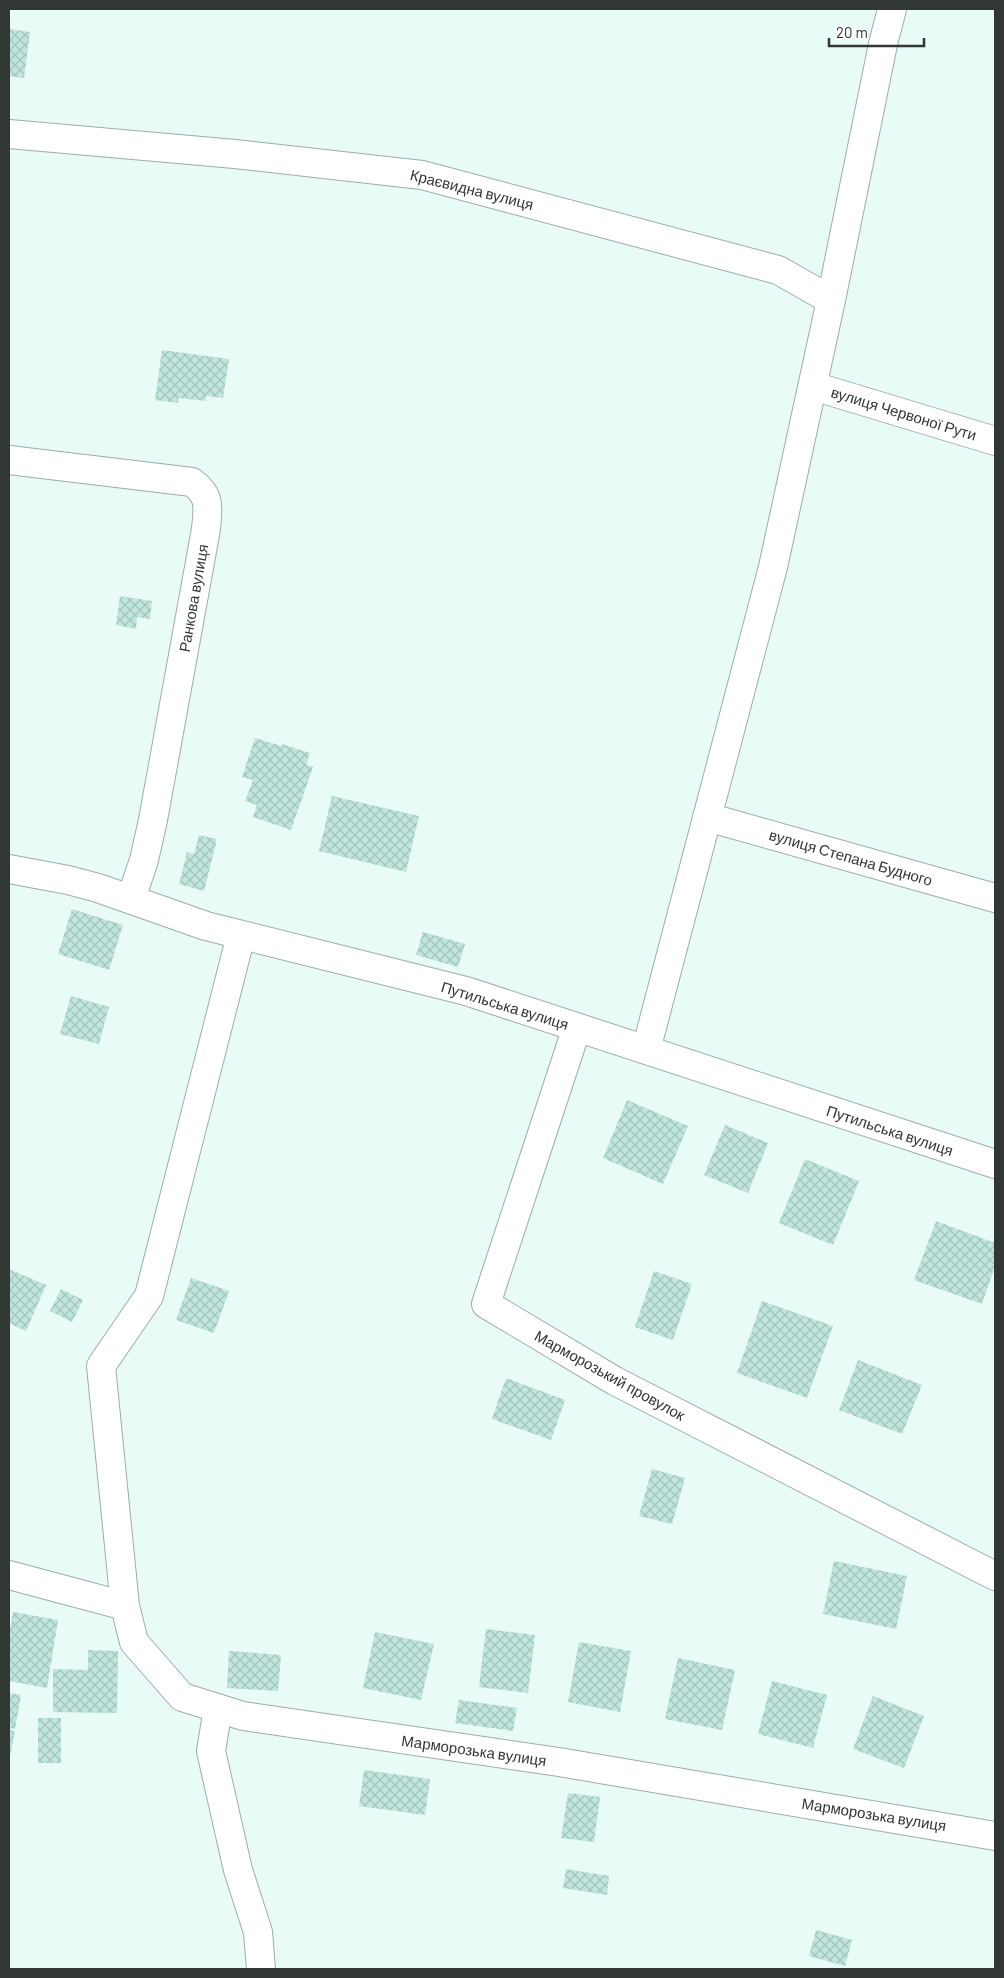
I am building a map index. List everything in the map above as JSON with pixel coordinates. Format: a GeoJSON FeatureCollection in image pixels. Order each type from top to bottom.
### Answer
{"type":"FeatureCollection","features":[{"type":"Feature","properties":{"kind":"street"},"geometry":{"type":"LineString","coordinates":[[646,1050],[773,567],[831,300],[883,44],[892,9]]}},
{"type":"Feature","properties":{"kind":"street","name":"Краєвидна вулиця"},"geometry":{"type":"LineString","coordinates":[[9,134],[235,154],[422,175],[778,270],[831,300]]}},
{"type":"Feature","properties":{"kind":"street","name":"вулиця Червоної Рути"},"geometry":{"type":"LineString","coordinates":[[812,386],[995,440]]}},
{"type":"Feature","properties":{"kind":"street","name":"Ранкова вулиця"},"geometry":{"type":"LineString","coordinates":[[9,460],[192,482],[202,490],[207,501],[206,529],[153,820],[144,860],[131,899]]}},
{"type":"Feature","properties":{"kind":"street","name":"вулиця Степана Будного"},"geometry":{"type":"LineString","coordinates":[[707,817],[995,898]]}},
{"type":"Feature","properties":{"kind":"street","name":"Путильська вулиця"},"geometry":{"type":"LineString","coordinates":[[9,869],[68,880],[131,899],[206,926],[466,991],[995,1164]]}},
{"type":"Feature","properties":{"kind":"street","name":"Марморозька вулиця"},"geometry":{"type":"LineString","coordinates":[[241,934],[149,1296],[101,1366],[125,1606],[134,1642],[182,1697],[244,1716],[568,1764],[995,1836]]}},
{"type":"Feature","properties":{"kind":"street","name":"Марморозький провулок"},"geometry":{"type":"LineString","coordinates":[[577,1027],[486,1304],[615,1380],[995,1576]]}},
{"type":"Feature","properties":{"kind":"street"},"geometry":{"type":"LineString","coordinates":[[9,1575],[125,1606]]}},
{"type":"Feature","properties":{"kind":"street"},"geometry":{"type":"LineString","coordinates":[[218,1708],[211,1751],[238,1870],[258,1932],[261,1969]]}},
{"type":"Feature","properties":{"kind":"building"},"geometry":{"type":"Polygon","coordinates":[[[9,29],[30,32],[24,78],[9,76],[9,29]]]}},
{"type":"Feature","properties":{"kind":"building"},"geometry":{"type":"Polygon","coordinates":[[[162,350],[229,359],[223,398],[206,396],[206,401],[179,398],[178,403],[155,400],[162,350]]]}},
{"type":"Feature","properties":{"kind":"building"},"geometry":{"type":"Polygon","coordinates":[[[120,596],[152,601],[150,619],[137,617],[136,629],[116,625],[120,596]]]}},
{"type":"Feature","properties":{"kind":"building"},"geometry":{"type":"Polygon","coordinates":[[[255,738],[310,753],[306,765],[313,767],[291,830],[253,817],[257,805],[245,801],[253,780],[242,777],[255,738]]]}},
{"type":"Feature","properties":{"kind":"building"},"geometry":{"type":"Polygon","coordinates":[[[332,796],[419,816],[406,872],[319,851],[332,796]]]}},
{"type":"Feature","properties":{"kind":"building"},"geometry":{"type":"Polygon","coordinates":[[[199,835],[217,839],[204,891],[179,884],[187,852],[194,854],[199,835]]]}},
{"type":"Feature","properties":{"kind":"building"},"geometry":{"type":"Polygon","coordinates":[[[72,909],[123,925],[109,970],[58,954],[72,909]]]}},
{"type":"Feature","properties":{"kind":"building"},"geometry":{"type":"Polygon","coordinates":[[[423,932],[465,944],[458,967],[416,955],[423,932]]]}},
{"type":"Feature","properties":{"kind":"building"},"geometry":{"type":"Polygon","coordinates":[[[71,996],[109,1007],[99,1044],[60,1034],[71,996]]]}},
{"type":"Feature","properties":{"kind":"building"},"geometry":{"type":"Polygon","coordinates":[[[627,1100],[688,1126],[663,1184],[603,1158],[627,1100]]]}},
{"type":"Feature","properties":{"kind":"building"},"geometry":{"type":"Polygon","coordinates":[[[725,1125],[768,1143],[748,1193],[704,1175],[725,1125]]]}},
{"type":"Feature","properties":{"kind":"building"},"geometry":{"type":"Polygon","coordinates":[[[805,1159],[859,1181],[833,1245],[779,1223],[805,1159]]]}},
{"type":"Feature","properties":{"kind":"building"},"geometry":{"type":"Polygon","coordinates":[[[936,1221],[995,1243],[995,1266],[982,1304],[914,1280],[936,1221]]]}},
{"type":"Feature","properties":{"kind":"building"},"geometry":{"type":"Polygon","coordinates":[[[9,1269],[46,1285],[26,1331],[9,1323],[9,1269]]]}},
{"type":"Feature","properties":{"kind":"building"},"geometry":{"type":"Polygon","coordinates":[[[654,1271],[692,1284],[673,1340],[635,1327],[654,1271]]]}},
{"type":"Feature","properties":{"kind":"building"},"geometry":{"type":"Polygon","coordinates":[[[191,1278],[229,1291],[214,1333],[176,1320],[191,1278]]]}},
{"type":"Feature","properties":{"kind":"building"},"geometry":{"type":"Polygon","coordinates":[[[61,1289],[83,1300],[72,1322],[50,1311],[61,1289]]]}},
{"type":"Feature","properties":{"kind":"building"},"geometry":{"type":"Polygon","coordinates":[[[762,1301],[833,1326],[807,1398],[737,1373],[762,1301]]]}},
{"type":"Feature","properties":{"kind":"building"},"geometry":{"type":"Polygon","coordinates":[[[858,1360],[922,1385],[902,1434],[839,1410],[858,1360]]]}},
{"type":"Feature","properties":{"kind":"building"},"geometry":{"type":"Polygon","coordinates":[[[506,1378],[565,1400],[551,1440],[492,1419],[506,1378]]]}},
{"type":"Feature","properties":{"kind":"building"},"geometry":{"type":"Polygon","coordinates":[[[652,1469],[685,1478],[672,1524],[639,1516],[652,1469]]]}},
{"type":"Feature","properties":{"kind":"building"},"geometry":{"type":"Polygon","coordinates":[[[834,1561],[907,1576],[896,1629],[823,1614],[834,1561]]]}},
{"type":"Feature","properties":{"kind":"building"},"geometry":{"type":"Polygon","coordinates":[[[13,1612],[58,1620],[47,1688],[9,1681],[9,1635],[13,1612]]]}},
{"type":"Feature","properties":{"kind":"building"},"geometry":{"type":"Polygon","coordinates":[[[486,1629],[535,1635],[528,1693],[479,1687],[486,1629]]]}},
{"type":"Feature","properties":{"kind":"building"},"geometry":{"type":"Polygon","coordinates":[[[375,1632],[434,1644],[421,1700],[363,1688],[375,1632]]]}},
{"type":"Feature","properties":{"kind":"building"},"geometry":{"type":"Polygon","coordinates":[[[579,1642],[631,1651],[620,1712],[568,1702],[579,1642]]]}},
{"type":"Feature","properties":{"kind":"building"},"geometry":{"type":"Polygon","coordinates":[[[88,1650],[118,1651],[117,1713],[53,1712],[53,1669],[88,1670],[88,1650]]]}},
{"type":"Feature","properties":{"kind":"building"},"geometry":{"type":"Polygon","coordinates":[[[229,1651],[281,1655],[278,1691],[227,1688],[229,1651]]]}},
{"type":"Feature","properties":{"kind":"building"},"geometry":{"type":"Polygon","coordinates":[[[678,1658],[735,1670],[722,1730],[665,1719],[678,1658]]]}},
{"type":"Feature","properties":{"kind":"building"},"geometry":{"type":"Polygon","coordinates":[[[772,1681],[827,1695],[813,1748],[758,1734],[772,1681]]]}},
{"type":"Feature","properties":{"kind":"building"},"geometry":{"type":"Polygon","coordinates":[[[9,1693],[21,1695],[15,1729],[9,1728],[9,1693]]]}},
{"type":"Feature","properties":{"kind":"building"},"geometry":{"type":"Polygon","coordinates":[[[873,1696],[924,1716],[904,1768],[853,1749],[873,1696]]]}},
{"type":"Feature","properties":{"kind":"building"},"geometry":{"type":"Polygon","coordinates":[[[459,1700],[517,1708],[513,1731],[455,1723],[459,1700]]]}},
{"type":"Feature","properties":{"kind":"building"},"geometry":{"type":"Polygon","coordinates":[[[38,1718],[61,1718],[61,1763],[38,1763],[38,1718]]]}},
{"type":"Feature","properties":{"kind":"building"},"geometry":{"type":"Polygon","coordinates":[[[9,1730],[15,1731],[10,1757],[9,1757],[9,1730]]]}},
{"type":"Feature","properties":{"kind":"building"},"geometry":{"type":"Polygon","coordinates":[[[364,1770],[430,1779],[425,1815],[359,1806],[364,1770]]]}},
{"type":"Feature","properties":{"kind":"building"},"geometry":{"type":"Polygon","coordinates":[[[568,1793],[600,1797],[594,1842],[561,1838],[568,1793]]]}},
{"type":"Feature","properties":{"kind":"building"},"geometry":{"type":"Polygon","coordinates":[[[566,1869],[609,1876],[607,1895],[563,1888],[566,1869]]]}},
{"type":"Feature","properties":{"kind":"building"},"geometry":{"type":"Polygon","coordinates":[[[816,1930],[852,1940],[845,1966],[809,1956],[816,1930]]]}}]}
